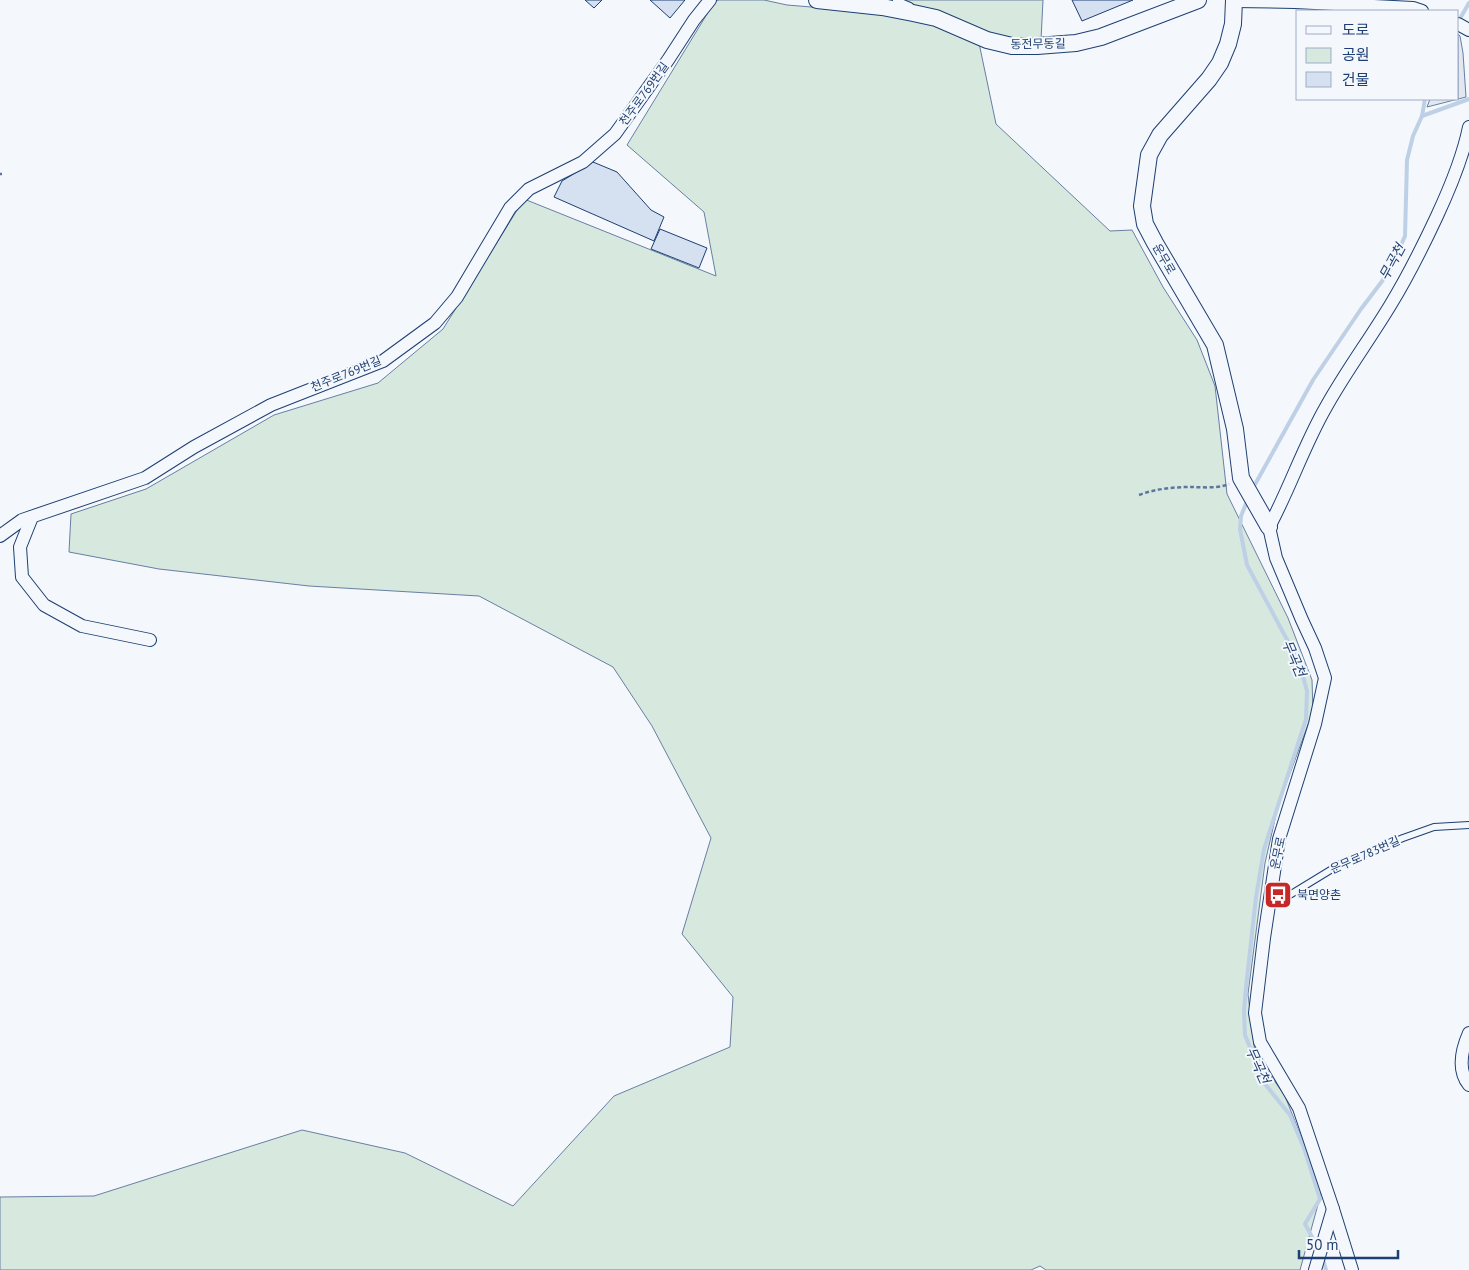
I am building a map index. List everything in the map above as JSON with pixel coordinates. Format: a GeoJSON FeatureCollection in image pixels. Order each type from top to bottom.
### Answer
{"type":"FeatureCollection","features":[{"type":"Feature","properties":{"kind":"street","name":"천주로769번길"},"geometry":{"type":"LineString","coordinates":[[0,536],[22,520],[145,478],[271,404],[383,361],[435,323],[457,297],[510,208],[529,189],[583,162],[615,134],[710,0]]}},
{"type":"Feature","properties":{"kind":"street","name":"동전무동길"},"geometry":{"type":"LineString","coordinates":[[817,0],[882,7],[936,18],[987,40],[1012,46],[1058,46],[1076,43],[1101,36],[1198,0]]}},
{"type":"Feature","properties":{"kind":"street","name":"운무로"},"geometry":{"type":"LineString","coordinates":[[1352,1270],[1299,1108],[1260,1042],[1255,1013],[1279,840],[1315,724],[1324,678],[1315,648],[1276,558],[1269,527],[1241,478],[1235,429],[1215,345],[1145,224],[1142,206],[1149,155],[1160,135],[1220,63],[1228,44],[1233,24],[1234,0],[1413,8],[1419,10]]}},
{"type":"Feature","properties":{"kind":"street"},"geometry":{"type":"LineString","coordinates":[[1269,527],[1312,431],[1391,304],[1418,254],[1449,191],[1469,127]]}},
{"type":"Feature","properties":{"kind":"street"},"geometry":{"type":"LineString","coordinates":[[32,517],[20,548],[22,577],[44,605],[82,626],[150,640]]}},
{"type":"Feature","properties":{"kind":"street"},"geometry":{"type":"LineString","coordinates":[[1469,1033],[1463,1047],[1462,1063],[1464,1079],[1469,1085]]}},
{"type":"Feature","properties":{"kind":"street"},"geometry":{"type":"LineString","coordinates":[[1317,1268],[1333,1209]]}},
{"type":"Feature","properties":{"kind":"lane"},"geometry":{"type":"LineString","coordinates":[[896,0],[936,18]]}},
{"type":"Feature","properties":{"kind":"lane","name":"운무로783번길"},"geometry":{"type":"LineString","coordinates":[[1270,907],[1342,863],[1434,827],[1469,825]]}},
{"type":"Feature","properties":{"kind":"path"},"geometry":{"type":"LineString","coordinates":[[1139,495],[1163,489],[1222,487],[1241,478]]}},
{"type":"Feature","properties":{"kind":"green space"},"geometry":{"type":"Polygon","coordinates":[[[764,0],[787,5],[884,13],[936,24],[979,43],[996,124],[1110,231],[1132,230],[1163,287],[1197,340],[1215,386],[1227,494],[1288,618],[1312,680],[1313,711],[1278,806],[1265,863],[1248,994],[1255,1053],[1285,1096],[1322,1190],[1300,1270],[1046,1270],[1040,1266],[1031,1270],[0,1270],[0,1197],[94,1196],[302,1130],[405,1153],[513,1206],[614,1096],[730,1047],[733,997],[682,934],[711,838],[652,726],[613,667],[479,596],[309,586],[159,569],[69,552],[71,514],[146,489],[274,415],[378,383],[443,329],[524,199],[716,276],[704,212],[627,145],[715,1],[764,0]]]}},
{"type":"Feature","properties":{"kind":"green space"},"geometry":{"type":"Polygon","coordinates":[[[864,0],[1043,0],[1041,40],[1011,40],[864,0]]]}},
{"type":"Feature","properties":{"kind":"shaded area"},"geometry":{"type":"Polygon","coordinates":[[[1459,35],[1463,53],[1466,97],[1459,99],[1459,35]]]}},
{"type":"Feature","properties":{"kind":"shaded area"},"geometry":{"type":"Polygon","coordinates":[[[1430,100],[1454,100],[1427,107],[1430,100]]]}},
{"type":"Feature","properties":{"kind":"building"},"geometry":{"type":"Polygon","coordinates":[[[585,0],[602,0],[594,8],[585,0]]]}},
{"type":"Feature","properties":{"kind":"building"},"geometry":{"type":"Polygon","coordinates":[[[650,0],[685,0],[670,18],[650,0]]]}},
{"type":"Feature","properties":{"kind":"building"},"geometry":{"type":"Polygon","coordinates":[[[1072,0],[1133,0],[1082,21],[1072,0]]]}},
{"type":"Feature","properties":{"kind":"building"},"geometry":{"type":"Polygon","coordinates":[[[593,162],[617,172],[651,210],[664,217],[654,241],[554,197],[562,181],[593,162]]]}},
{"type":"Feature","properties":{"kind":"building"},"geometry":{"type":"Polygon","coordinates":[[[660,229],[707,248],[699,268],[651,249],[660,229]]]}},
{"type":"Feature","properties":{"kind":"waterway","name":"무곡천"},"geometry":{"type":"LineString","coordinates":[[1459,20],[1469,3]]}},
{"type":"Feature","properties":{"kind":"waterway"},"geometry":{"type":"LineString","coordinates":[[1422,116],[1469,99]]}},
{"type":"Feature","properties":{"kind":"waterway","name":"무곡천"},"geometry":{"type":"LineString","coordinates":[[1253,488],[1313,380],[1361,309],[1389,272],[1405,236],[1407,160],[1413,136],[1422,116],[1425,100]]}},
{"type":"Feature","properties":{"kind":"waterway","name":"무곡천"},"geometry":{"type":"LineString","coordinates":[[1248,499],[1241,516],[1240,529],[1247,565],[1299,662],[1307,691],[1306,719],[1264,849],[1256,897],[1246,987],[1245,1035],[1265,1084],[1290,1115],[1304,1148],[1320,1199],[1305,1224],[1318,1248]]}},
{"type":"Feature","properties":{"kind":"waterway","name":"무곡천"},"geometry":{"type":"LineString","coordinates":[[1322,1256],[1326,1270]]}},
{"type":"Feature","properties":{"kind":"place","name":"북면양촌"},"geometry":{"type":"Point","coordinates":[1278,895]}}]}
